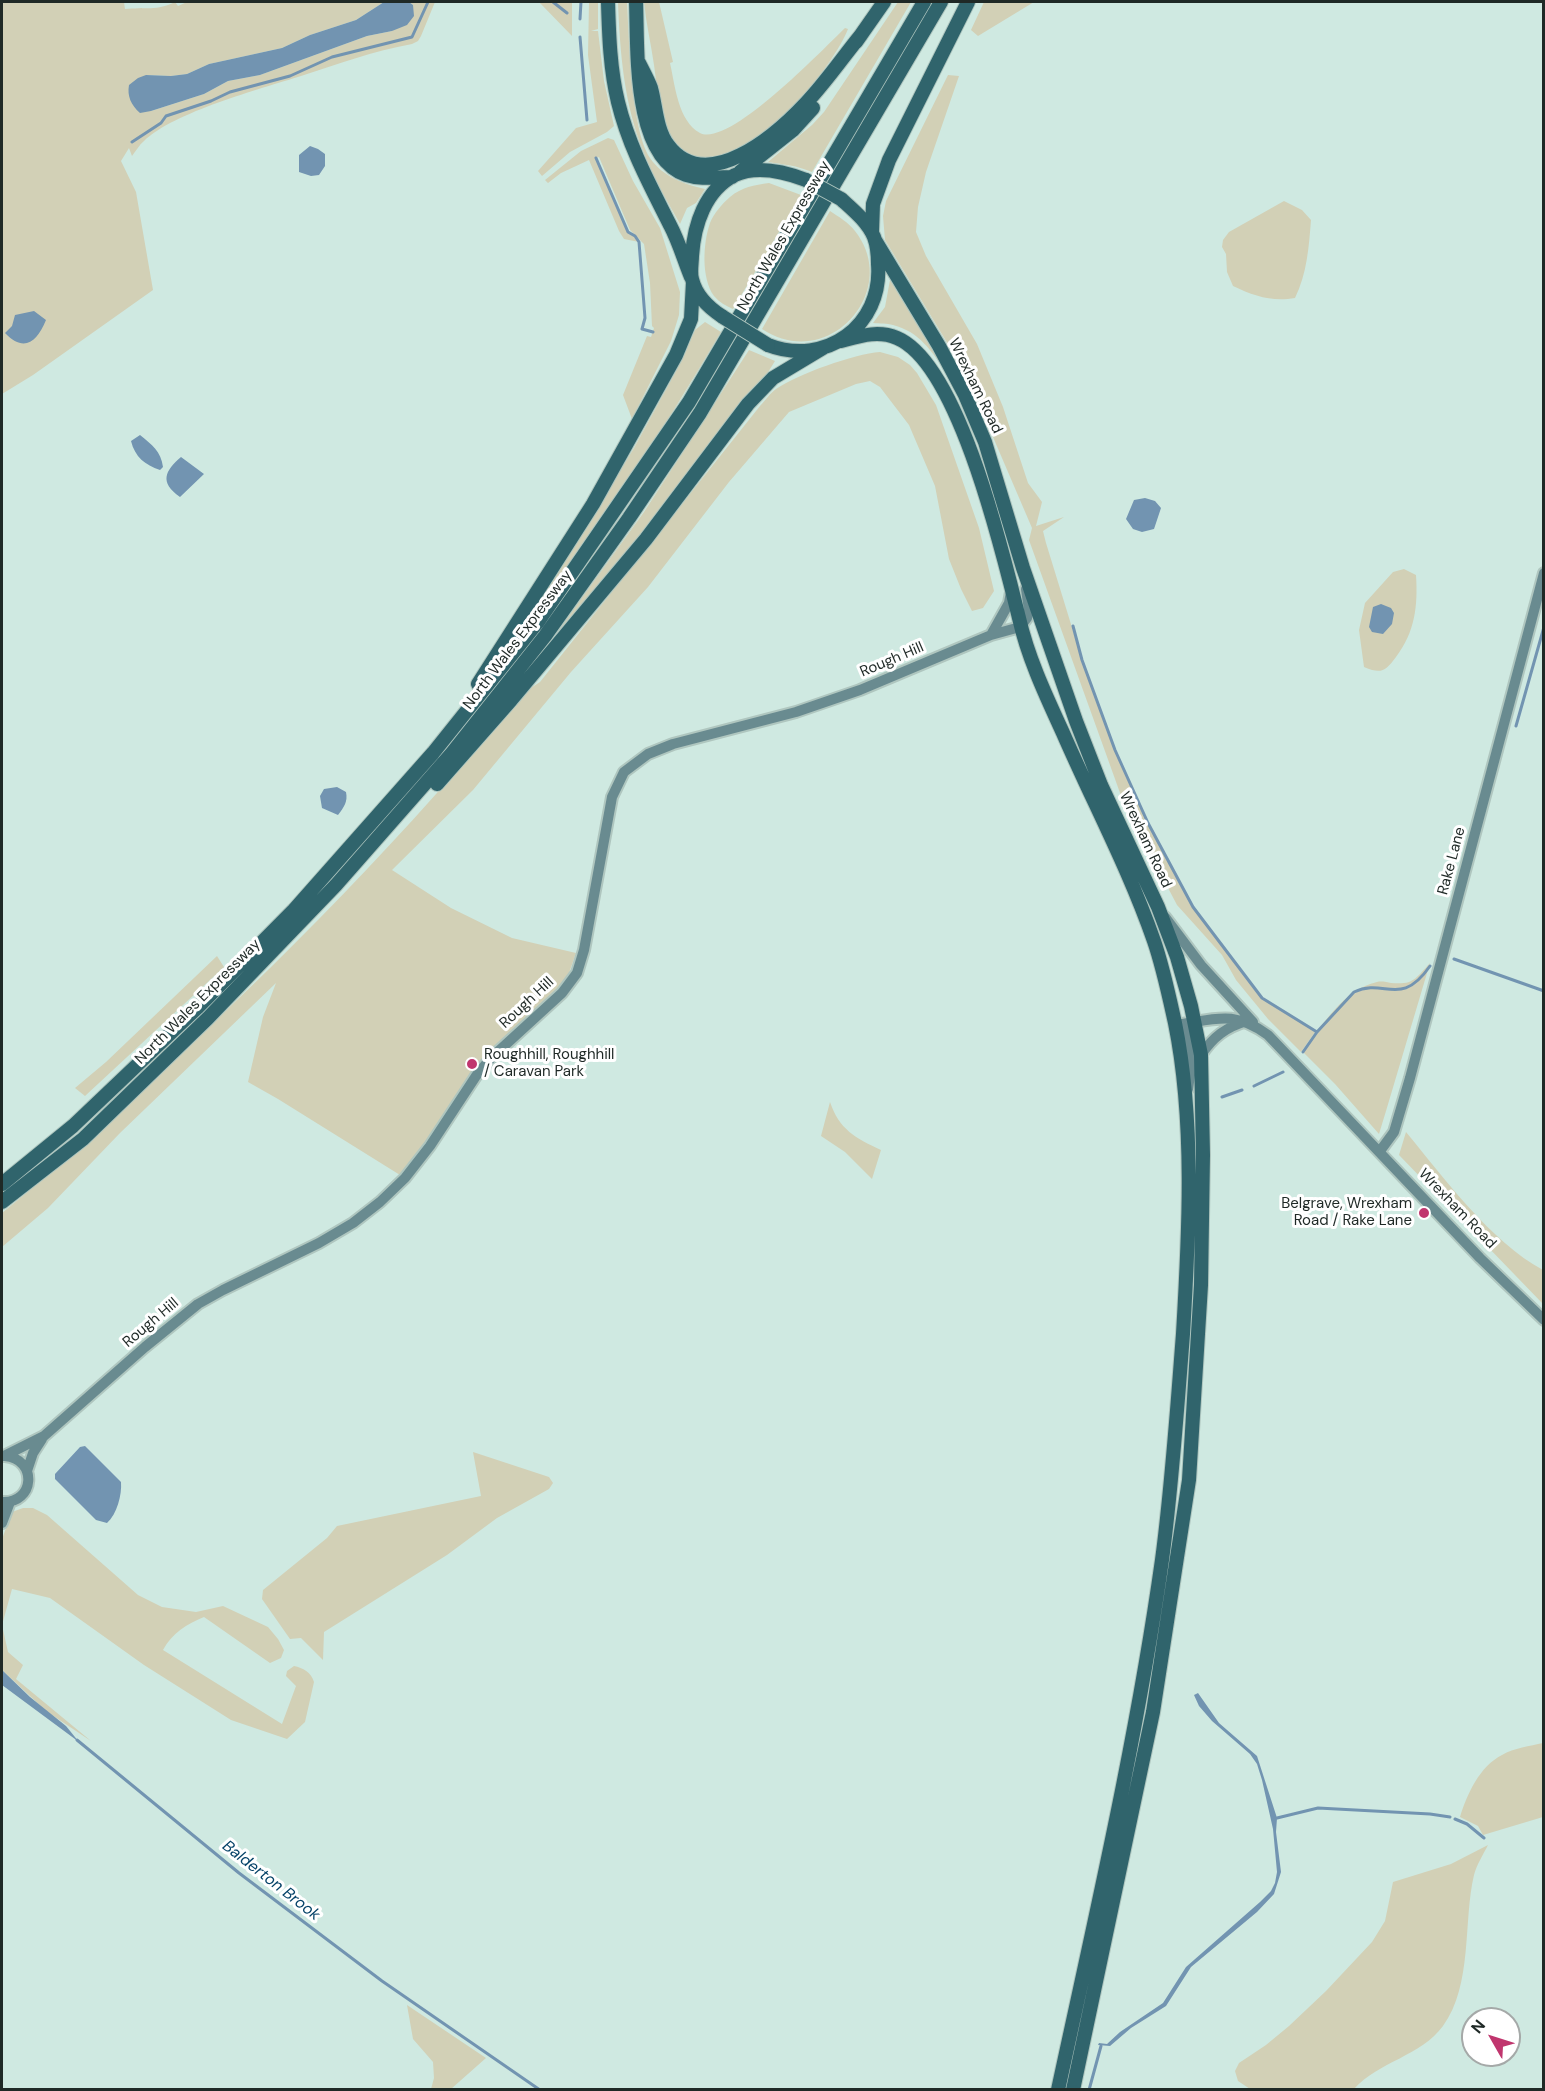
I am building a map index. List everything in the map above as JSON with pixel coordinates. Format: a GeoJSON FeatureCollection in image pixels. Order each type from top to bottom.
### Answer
{"type":"FeatureCollection","features":[{"type":"Feature","properties":{"kind":"highway"},"geometry":{"type":"LineString","coordinates":[[608,2],[612,70],[626,130],[644,176],[672,227],[701,298],[711,309],[768,345],[781,350],[796,351],[823,348]]}},
{"type":"Feature","properties":{"kind":"highway"},"geometry":{"type":"LineString","coordinates":[[636,2],[639,63],[649,132],[656,150],[668,164],[684,174],[701,178],[760,170],[791,174],[841,199],[862,220],[873,236]]}},
{"type":"Feature","properties":{"kind":"highway"},"geometry":{"type":"LineString","coordinates":[[405,786],[484,675],[604,485],[676,355],[691,319],[692,252],[698,218],[710,197],[793,130],[816,104],[884,2]]}},
{"type":"Feature","properties":{"kind":"highway","name":"North Wales Expressway"},"geometry":{"type":"LineString","coordinates":[[2,1184],[73,1126],[197,1008],[294,910],[433,753],[537,623],[689,402],[924,2]]}},
{"type":"Feature","properties":{"kind":"highway","name":"North Wales Expressway"},"geometry":{"type":"LineString","coordinates":[[2,1202],[83,1139],[208,1018],[336,885],[459,744],[545,636],[629,519],[700,413],[941,2]]}},
{"type":"Feature","properties":{"kind":"highway"},"geometry":{"type":"LineString","coordinates":[[336,885],[421,802],[512,700],[646,539],[748,404],[773,378],[823,348],[841,341],[867,313],[874,299],[879,268],[873,236],[873,204],[889,160],[968,2]]}},
{"type":"Feature","properties":{"kind":"highway"},"geometry":{"type":"LineString","coordinates":[[639,63],[651,86],[659,124],[667,144],[684,159],[695,165],[708,166],[740,156],[779,130],[807,102],[861,35]]}},
{"type":"Feature","properties":{"kind":"highway","name":"Wrexham Road"},"geometry":{"type":"LineString","coordinates":[[873,236],[939,346],[965,395],[985,442],[1023,568],[1076,721],[1101,785],[1158,907],[1177,957],[1186,1024]]}},
{"type":"Feature","properties":{"kind":"highway","name":"Wrexham Road"},"geometry":{"type":"LineString","coordinates":[[841,341],[878,333],[903,341],[924,359],[954,409],[980,479],[1012,588],[1020,627],[1043,689],[1141,907],[1186,1024]]}},
{"type":"Feature","properties":{"kind":"highway"},"geometry":{"type":"LineString","coordinates":[[1073,2090],[1152,1712],[1189,1479],[1202,1285],[1203,1144],[1201,1055],[1186,1024]]}},
{"type":"Feature","properties":{"kind":"highway"},"geometry":{"type":"LineString","coordinates":[[1058,2090],[1137,1712],[1162,1556],[1179,1382],[1186,1281],[1184,1082],[1186,1024]]}},
{"type":"Feature","properties":{"kind":"street"},"geometry":{"type":"LineString","coordinates":[[1020,627],[1027,618],[1029,610],[1023,568]]}},
{"type":"Feature","properties":{"kind":"street","name":"Rake Lane"},"geometry":{"type":"LineString","coordinates":[[1380,1151],[1394,1132],[1410,1078],[1544,573]]}},
{"type":"Feature","properties":{"kind":"street"},"geometry":{"type":"LineString","coordinates":[[991,635],[1010,603],[1012,588]]}},
{"type":"Feature","properties":{"kind":"street","name":"Rough Hill"},"geometry":{"type":"LineString","coordinates":[[3,1457],[44,1436],[183,1315],[223,1290],[296,1255],[353,1223],[405,1178],[491,1058],[562,993],[577,973],[584,950],[612,797],[624,772],[648,754],[673,744],[796,712],[839,697],[991,635],[1020,627]]}},
{"type":"Feature","properties":{"kind":"street","name":"Wrexham Road"},"geometry":{"type":"LineString","coordinates":[[1158,907],[1201,965],[1252,1024],[1280,1045],[1480,1258],[1544,1320]]}},
{"type":"Feature","properties":{"kind":"street"},"geometry":{"type":"LineString","coordinates":[[1186,1024],[1227,1017],[1252,1024]]}},
{"type":"Feature","properties":{"kind":"street"},"geometry":{"type":"LineString","coordinates":[[1201,1055],[1217,1035],[1226,1029],[1252,1024]]}},
{"type":"Feature","properties":{"kind":"street","name":"Rough Hill"},"geometry":{"type":"LineString","coordinates":[[6,1502],[19,1499],[27,1489],[27,1471],[33,1453],[44,1436]]}},
{"type":"Feature","properties":{"kind":"street"},"geometry":{"type":"LineString","coordinates":[[3,1457],[18,1460],[27,1471]]}},
{"type":"Feature","properties":{"kind":"street"},"geometry":{"type":"LineString","coordinates":[[2,1523],[6,1502]]}},
{"type":"Feature","properties":{"kind":"shaded area"},"geometry":{"type":"Polygon","coordinates":[[[2,2],[124,2],[125,9],[157,8],[175,2],[178,6],[187,2],[384,2],[356,20],[310,35],[282,48],[209,64],[187,74],[146,75],[151,111],[204,94],[228,81],[260,75],[367,36],[392,31],[413,5],[409,2],[435,2],[421,36],[412,44],[356,58],[218,102],[175,120],[158,130],[142,143],[132,156],[129,148],[121,161],[136,192],[153,290],[33,375],[2,394],[2,2]]]}},
{"type":"Feature","properties":{"kind":"shaded area"},"geometry":{"type":"Polygon","coordinates":[[[539,2],[572,2],[572,36],[539,2]]]}},
{"type":"Feature","properties":{"kind":"shaded area"},"geometry":{"type":"Polygon","coordinates":[[[589,2],[598,2],[598,29],[591,31],[598,31],[604,81],[614,126],[570,152],[542,176],[538,171],[576,128],[597,122],[588,55],[589,2]]]}},
{"type":"Feature","properties":{"kind":"shaded area"},"geometry":{"type":"Polygon","coordinates":[[[618,2],[627,2],[635,105],[644,144],[650,158],[668,175],[705,189],[696,203],[687,208],[680,224],[660,189],[637,135],[622,60],[618,2]]]}},
{"type":"Feature","properties":{"kind":"shaded area"},"geometry":{"type":"Polygon","coordinates":[[[644,2],[659,2],[673,62],[670,63],[679,102],[687,120],[700,133],[714,134],[732,126],[753,112],[845,28],[848,29],[823,71],[780,120],[755,141],[730,155],[706,160],[684,154],[674,144],[668,132],[662,116],[644,2]]]}},
{"type":"Feature","properties":{"kind":"shaded area"},"geometry":{"type":"Polygon","coordinates":[[[898,2],[911,2],[812,172],[768,162],[824,112],[898,2]]]}},
{"type":"Feature","properties":{"kind":"shaded area"},"geometry":{"type":"Polygon","coordinates":[[[984,2],[1034,2],[978,36],[971,30],[984,2]]]}},
{"type":"Feature","properties":{"kind":"shaded area"},"geometry":{"type":"Polygon","coordinates":[[[948,75],[959,76],[926,172],[918,207],[916,232],[926,256],[977,344],[1003,407],[1028,483],[1042,502],[1036,526],[1064,517],[1043,531],[1046,543],[1082,660],[1115,750],[1148,823],[1193,907],[1262,998],[1316,1031],[1301,1052],[1268,1019],[1236,980],[1222,955],[1177,905],[1124,804],[1029,540],[1032,528],[966,374],[885,240],[883,216],[886,201],[948,75]]]}},
{"type":"Feature","properties":{"kind":"shaded area"},"geometry":{"type":"Polygon","coordinates":[[[608,138],[614,140],[633,181],[660,228],[680,292],[679,315],[671,341],[632,419],[623,395],[647,336],[651,337],[654,328],[644,244],[630,230],[599,157],[596,158],[628,232],[639,242],[624,239],[619,231],[589,160],[561,173],[548,183],[545,180],[581,151],[608,138]]]}},
{"type":"Feature","properties":{"kind":"shaded area"},"geometry":{"type":"Polygon","coordinates":[[[769,183],[801,195],[733,309],[714,296],[707,280],[704,260],[710,223],[730,197],[748,187],[769,183]]]}},
{"type":"Feature","properties":{"kind":"shaded area"},"geometry":{"type":"Polygon","coordinates":[[[1284,201],[1302,210],[1311,220],[1305,270],[1295,298],[1263,297],[1233,286],[1227,272],[1226,254],[1222,247],[1223,240],[1229,232],[1284,201]]]}},
{"type":"Feature","properties":{"kind":"shaded area"},"geometry":{"type":"Polygon","coordinates":[[[830,211],[855,231],[867,254],[870,278],[864,300],[851,319],[833,333],[811,341],[787,340],[762,329],[830,211]]]}},
{"type":"Feature","properties":{"kind":"shaded area"},"geometry":{"type":"Polygon","coordinates":[[[890,280],[947,373],[924,343],[911,332],[891,324],[873,323],[885,307],[890,280]]]}},
{"type":"Feature","properties":{"kind":"shaded area"},"geometry":{"type":"Polygon","coordinates":[[[705,322],[721,332],[675,409],[626,484],[576,557],[522,629],[634,448],[675,373],[695,330],[705,322]]]}},
{"type":"Feature","properties":{"kind":"shaded area"},"geometry":{"type":"Polygon","coordinates":[[[749,350],[775,361],[762,382],[616,569],[528,672],[644,512],[749,350]]]}},
{"type":"Feature","properties":{"kind":"shaded area"},"geometry":{"type":"Polygon","coordinates":[[[880,352],[898,357],[910,365],[936,405],[979,528],[994,591],[983,608],[972,611],[961,589],[949,559],[935,486],[909,425],[880,387],[870,381],[856,384],[789,412],[729,482],[648,587],[571,672],[473,790],[392,870],[451,908],[512,938],[576,953],[567,979],[551,998],[485,1056],[466,1080],[426,1143],[400,1175],[248,1082],[263,1017],[276,983],[120,1133],[48,1208],[2,1247],[2,1213],[198,1037],[343,895],[435,796],[523,693],[540,682],[772,393],[798,377],[826,366],[880,352]]]}},
{"type":"Feature","properties":{"kind":"shaded area"},"geometry":{"type":"Polygon","coordinates":[[[1404,569],[1416,575],[1416,608],[1407,638],[1386,669],[1379,671],[1364,667],[1359,630],[1365,603],[1393,572],[1404,569]]]}},
{"type":"Feature","properties":{"kind":"shaded area"},"geometry":{"type":"Polygon","coordinates":[[[217,956],[224,967],[85,1096],[75,1088],[106,1062],[217,956]]]}},
{"type":"Feature","properties":{"kind":"shaded area"},"geometry":{"type":"Polygon","coordinates":[[[1430,963],[1379,1134],[1303,1052],[1334,1010],[1354,992],[1377,982],[1409,982],[1414,980],[1430,963]]]}},
{"type":"Feature","properties":{"kind":"shaded area"},"geometry":{"type":"Polygon","coordinates":[[[830,1102],[838,1119],[849,1132],[881,1150],[872,1179],[845,1152],[821,1136],[830,1102]]]}},
{"type":"Feature","properties":{"kind":"shaded area"},"geometry":{"type":"Polygon","coordinates":[[[1406,1132],[1469,1208],[1505,1243],[1543,1270],[1543,1304],[1399,1155],[1406,1132]]]}},
{"type":"Feature","properties":{"kind":"shaded area"},"geometry":{"type":"Polygon","coordinates":[[[473,1452],[549,1477],[553,1483],[549,1489],[497,1518],[447,1555],[324,1632],[323,1660],[301,1638],[290,1639],[262,1599],[263,1590],[327,1538],[337,1526],[481,1496],[473,1452]]]}},
{"type":"Feature","properties":{"kind":"shaded area"},"geometry":{"type":"Polygon","coordinates":[[[23,1508],[33,1508],[47,1515],[138,1595],[162,1607],[196,1612],[223,1606],[268,1627],[284,1650],[281,1658],[270,1663],[204,1617],[180,1630],[163,1650],[282,1724],[296,1686],[286,1676],[287,1671],[294,1666],[303,1669],[309,1673],[314,1682],[305,1722],[287,1739],[231,1720],[144,1665],[50,1598],[12,1589],[2,1625],[2,1539],[12,1512],[23,1508]]]}},
{"type":"Feature","properties":{"kind":"shaded area"},"geometry":{"type":"Polygon","coordinates":[[[2,1625],[8,1652],[23,1665],[16,1679],[91,1741],[46,1711],[2,1670],[2,1625]]]}},
{"type":"Feature","properties":{"kind":"shaded area"},"geometry":{"type":"Polygon","coordinates":[[[1543,1743],[1543,1817],[1483,1835],[1478,1826],[1460,1817],[1466,1799],[1487,1766],[1507,1753],[1543,1743]]]}},
{"type":"Feature","properties":{"kind":"shaded area"},"geometry":{"type":"Polygon","coordinates":[[[1488,1845],[1474,1875],[1466,1952],[1459,1992],[1443,2026],[1434,2036],[1412,2052],[1375,2072],[1354,2089],[1250,2089],[1238,2081],[1235,2071],[1239,2063],[1289,2026],[1372,1942],[1385,1921],[1393,1882],[1451,1864],[1488,1845]]]}},
{"type":"Feature","properties":{"kind":"shaded area"},"geometry":{"type":"Polygon","coordinates":[[[407,2005],[486,2058],[451,2089],[431,2089],[434,2078],[433,2062],[413,2039],[407,2005]]]}},
{"type":"Feature","properties":{"kind":"water"},"geometry":{"type":"Polygon","coordinates":[[[384,2],[409,2],[413,5],[414,16],[407,25],[392,31],[367,36],[260,75],[228,81],[204,94],[151,111],[140,113],[130,100],[129,85],[138,78],[146,75],[187,74],[209,64],[282,48],[310,35],[356,20],[384,2]]]}},
{"type":"Feature","properties":{"kind":"water"},"geometry":{"type":"Polygon","coordinates":[[[310,146],[325,154],[325,166],[319,175],[311,176],[299,172],[299,155],[310,146]]]}},
{"type":"Feature","properties":{"kind":"water"},"geometry":{"type":"Polygon","coordinates":[[[34,311],[46,320],[34,339],[24,343],[18,342],[5,333],[12,326],[15,315],[34,311]]]}},
{"type":"Feature","properties":{"kind":"water"},"geometry":{"type":"Polygon","coordinates":[[[140,435],[158,452],[163,467],[160,470],[145,463],[135,452],[131,441],[140,435]]]}},
{"type":"Feature","properties":{"kind":"water"},"geometry":{"type":"Polygon","coordinates":[[[181,457],[204,474],[180,497],[169,486],[167,477],[171,467],[181,457]]]}},
{"type":"Feature","properties":{"kind":"water"},"geometry":{"type":"Polygon","coordinates":[[[1145,498],[1155,501],[1161,508],[1154,529],[1142,532],[1133,529],[1126,519],[1134,500],[1145,498]]]}},
{"type":"Feature","properties":{"kind":"water"},"geometry":{"type":"Polygon","coordinates":[[[1381,604],[1391,608],[1394,613],[1392,624],[1383,634],[1372,632],[1369,627],[1373,607],[1381,604]]]}},
{"type":"Feature","properties":{"kind":"water"},"geometry":{"type":"Polygon","coordinates":[[[337,787],[346,792],[345,804],[338,815],[322,808],[320,796],[324,789],[337,787]]]}},
{"type":"Feature","properties":{"kind":"water"},"geometry":{"type":"Polygon","coordinates":[[[85,1446],[121,1482],[118,1504],[114,1515],[107,1523],[96,1520],[55,1479],[55,1474],[80,1447],[85,1446]]]}},
{"type":"Feature","properties":{"kind":"water"},"geometry":{"type":"Polygon","coordinates":[[[2,1670],[30,1697],[66,1726],[79,1742],[2,1685],[2,1670]]]}},
{"type":"Feature","properties":{"kind":"water"},"geometry":{"type":"Polygon","coordinates":[[[1198,1693],[1219,1723],[1257,1756],[1277,1818],[1276,1832],[1281,1872],[1274,1894],[1257,1912],[1191,1967],[1166,2006],[1131,2028],[1110,2046],[1098,2045],[1099,2043],[1107,2044],[1120,2032],[1163,2003],[1186,1967],[1260,1902],[1271,1891],[1275,1883],[1277,1872],[1273,1829],[1257,1764],[1250,1754],[1212,1721],[1199,1706],[1194,1695],[1198,1693]]]}},
{"type":"Feature","properties":{"kind":"waterway"},"geometry":{"type":"LineString","coordinates":[[132,142],[161,123],[166,116],[230,92],[290,76],[332,57],[412,37],[428,2]]}},
{"type":"Feature","properties":{"kind":"waterway"},"geometry":{"type":"LineString","coordinates":[[553,2],[567,13]]}},
{"type":"Feature","properties":{"kind":"waterway"},"geometry":{"type":"LineString","coordinates":[[580,19],[581,2]]}},
{"type":"Feature","properties":{"kind":"waterway"},"geometry":{"type":"LineString","coordinates":[[580,37],[587,120]]}},
{"type":"Feature","properties":{"kind":"waterway"},"geometry":{"type":"LineString","coordinates":[[596,158],[628,232],[639,242],[645,318],[642,329],[653,332]]}},
{"type":"Feature","properties":{"kind":"waterway"},"geometry":{"type":"LineString","coordinates":[[1073,626],[1082,660],[1115,750],[1148,823],[1193,907],[1262,998],[1317,1032]]}},
{"type":"Feature","properties":{"kind":"waterway"},"geometry":{"type":"LineString","coordinates":[[1516,726],[1544,627]]}},
{"type":"Feature","properties":{"kind":"waterway"},"geometry":{"type":"LineString","coordinates":[[1454,959],[1544,991]]}},
{"type":"Feature","properties":{"kind":"waterway"},"geometry":{"type":"LineString","coordinates":[[1303,1052],[1317,1032],[1354,992],[1365,988],[1392,990],[1410,986],[1430,966]]}},
{"type":"Feature","properties":{"kind":"waterway"},"geometry":{"type":"LineString","coordinates":[[1254,1086],[1283,1072]]}},
{"type":"Feature","properties":{"kind":"waterway"},"geometry":{"type":"LineString","coordinates":[[1222,1097],[1242,1090]]}},
{"type":"Feature","properties":{"kind":"waterway","name":"Balderton Brook"},"geometry":{"type":"LineString","coordinates":[[77,1740],[239,1873],[382,1981],[540,2090]]}},
{"type":"Feature","properties":{"kind":"waterway"},"geometry":{"type":"LineString","coordinates":[[1277,1818],[1318,1808],[1450,1817]]}},
{"type":"Feature","properties":{"kind":"waterway"},"geometry":{"type":"LineString","coordinates":[[1455,1819],[1467,1824],[1484,1838]]}},
{"type":"Feature","properties":{"kind":"waterway","name":"Balderton Brook"},"geometry":{"type":"LineString","coordinates":[[1089,2090],[1101,2046]]}},
{"type":"Feature","properties":{"kind":"place","name":"Roughhill, Roughhill / Caravan Park"},"geometry":{"type":"Point","coordinates":[472,1064]}},
{"type":"Feature","properties":{"kind":"place","name":"Belgrave, Wrexham Road / Rake Lane"},"geometry":{"type":"Point","coordinates":[1424,1213]}}]}
